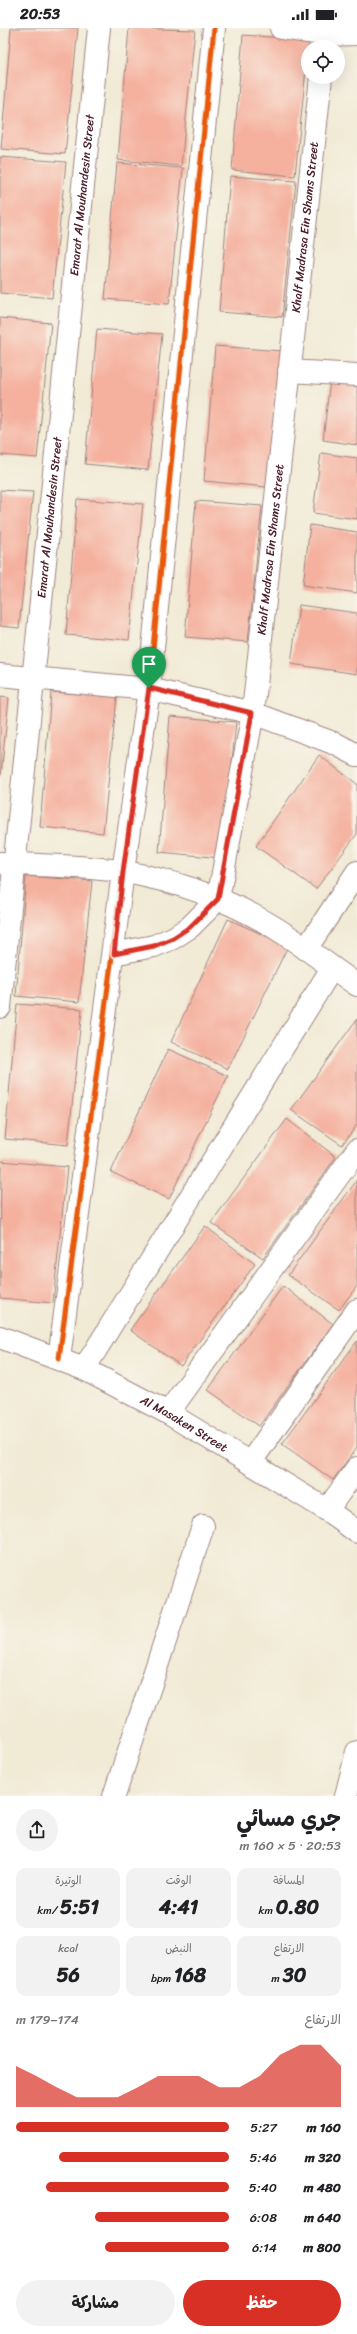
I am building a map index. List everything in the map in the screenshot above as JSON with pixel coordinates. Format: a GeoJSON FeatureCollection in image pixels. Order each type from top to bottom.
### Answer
{"type":"FeatureCollection","features":[{"type":"Feature","properties":{"kind":"street","name":"Emarat Al Mouhandesin Street"},"geometry":{"type":"LineString","coordinates":[[0,1006],[7,864],[33,678],[99,28]]}},
{"type":"Feature","properties":{"kind":"street"},"geometry":{"type":"LineString","coordinates":[[59,1359],[114,954],[123,872],[149,688],[214,28]]}},
{"type":"Feature","properties":{"kind":"street"},"geometry":{"type":"LineString","coordinates":[[281,28],[322,40]]}},
{"type":"Feature","properties":{"kind":"street"},"geometry":{"type":"LineString","coordinates":[[330,40],[357,34]]}},
{"type":"Feature","properties":{"kind":"street","name":"Khalf Madrasa Ein Shams Street"},"geometry":{"type":"LineString","coordinates":[[218,899],[252,713],[320,84]]}},
{"type":"Feature","properties":{"kind":"street"},"geometry":{"type":"LineString","coordinates":[[289,371],[357,375]]}},
{"type":"Feature","properties":{"kind":"street"},"geometry":{"type":"LineString","coordinates":[[0,675],[149,688],[252,713],[336,744],[357,755]]}},
{"type":"Feature","properties":{"kind":"street"},"geometry":{"type":"LineString","coordinates":[[7,864],[123,872],[162,880],[218,899],[272,926],[357,985]]}},
{"type":"Feature","properties":{"kind":"street"},"geometry":{"type":"LineString","coordinates":[[306,949],[357,872]]}},
{"type":"Feature","properties":{"kind":"street"},"geometry":{"type":"LineString","coordinates":[[114,954],[147,948],[173,938],[190,927],[218,899]]}},
{"type":"Feature","properties":{"kind":"street"},"geometry":{"type":"LineString","coordinates":[[84,1369],[332,968]]}},
{"type":"Feature","properties":{"kind":"street"},"geometry":{"type":"LineString","coordinates":[[168,1412],[357,1150]]}},
{"type":"Feature","properties":{"kind":"street"},"geometry":{"type":"LineString","coordinates":[[250,1463],[357,1310]]}},
{"type":"Feature","properties":{"kind":"street","name":"Al Masaken Street"},"geometry":{"type":"LineString","coordinates":[[0,1337],[84,1369],[168,1412],[327,1510],[357,1532]]}},
{"type":"Feature","properties":{"kind":"street"},"geometry":{"type":"LineString","coordinates":[[327,1510],[357,1468]]}},
{"type":"Feature","properties":{"kind":"street"},"geometry":{"type":"LineString","coordinates":[[114,1796],[203,1526]]}},
{"type":"Feature","properties":{"kind":"street"},"geometry":{"type":"LineString","coordinates":[[346,1796],[357,1752]]}},
{"type":"Feature","properties":{"kind":"building"},"geometry":{"type":"Polygon","coordinates":[[[11,28],[78,28],[65,154],[1,149],[11,28]]]}},
{"type":"Feature","properties":{"kind":"building"},"geometry":{"type":"Polygon","coordinates":[[[129,28],[195,30],[181,166],[118,160],[129,28]]]}},
{"type":"Feature","properties":{"kind":"building"},"geometry":{"type":"Polygon","coordinates":[[[243,35],[309,40],[301,40],[301,84],[304,84],[295,176],[232,170],[243,35]]]}},
{"type":"Feature","properties":{"kind":"building"},"geometry":{"type":"Polygon","coordinates":[[[0,157],[66,162],[52,298],[0,293],[0,157]]]}},
{"type":"Feature","properties":{"kind":"building"},"geometry":{"type":"Polygon","coordinates":[[[117,163],[183,168],[169,304],[105,299],[117,163]]]}},
{"type":"Feature","properties":{"kind":"building"},"geometry":{"type":"Polygon","coordinates":[[[230,176],[296,181],[282,317],[219,312],[230,176]]]}},
{"type":"Feature","properties":{"kind":"building"},"geometry":{"type":"Polygon","coordinates":[[[0,318],[51,323],[37,458],[0,455],[0,318]]]}},
{"type":"Feature","properties":{"kind":"building"},"geometry":{"type":"Polygon","coordinates":[[[97,329],[162,334],[148,470],[85,464],[97,329]]]}},
{"type":"Feature","properties":{"kind":"building"},"geometry":{"type":"Polygon","coordinates":[[[215,346],[281,351],[266,487],[204,481],[215,346]]]}},
{"type":"Feature","properties":{"kind":"building"},"geometry":{"type":"Polygon","coordinates":[[[330,380],[357,384],[357,445],[323,440],[330,380]]]}},
{"type":"Feature","properties":{"kind":"building"},"geometry":{"type":"Polygon","coordinates":[[[321,453],[357,458],[357,519],[313,513],[321,453]]]}},
{"type":"Feature","properties":{"kind":"building"},"geometry":{"type":"Polygon","coordinates":[[[0,490],[33,492],[19,628],[0,626],[0,490]]]}},
{"type":"Feature","properties":{"kind":"building"},"geometry":{"type":"Polygon","coordinates":[[[77,499],[143,504],[129,640],[66,635],[77,499]]]}},
{"type":"Feature","properties":{"kind":"building"},"geometry":{"type":"Polygon","coordinates":[[[196,501],[262,506],[248,642],[185,637],[196,501]]]}},
{"type":"Feature","properties":{"kind":"building"},"geometry":{"type":"Polygon","coordinates":[[[310,525],[357,532],[357,593],[303,585],[310,525]]]}},
{"type":"Feature","properties":{"kind":"building"},"geometry":{"type":"Polygon","coordinates":[[[299,605],[357,613],[357,674],[291,664],[299,605]]]}},
{"type":"Feature","properties":{"kind":"building"},"geometry":{"type":"Polygon","coordinates":[[[51,692],[117,697],[103,833],[40,827],[51,692]]]}},
{"type":"Feature","properties":{"kind":"building"},"geometry":{"type":"Polygon","coordinates":[[[0,697],[9,698],[1,775],[0,775],[0,697]]]}},
{"type":"Feature","properties":{"kind":"building"},"geometry":{"type":"Polygon","coordinates":[[[170,716],[236,722],[222,858],[159,852],[170,716]]]}},
{"type":"Feature","properties":{"kind":"building"},"geometry":{"type":"Polygon","coordinates":[[[319,755],[357,784],[357,834],[316,889],[256,846],[319,755]]]}},
{"type":"Feature","properties":{"kind":"building"},"geometry":{"type":"Polygon","coordinates":[[[26,876],[92,881],[79,1002],[16,996],[26,876]]]}},
{"type":"Feature","properties":{"kind":"building"},"geometry":{"type":"Polygon","coordinates":[[[228,919],[288,946],[228,1069],[171,1042],[228,919]]]}},
{"type":"Feature","properties":{"kind":"building"},"geometry":{"type":"Polygon","coordinates":[[[17,1004],[82,1009],[68,1145],[5,1139],[17,1004]]]}},
{"type":"Feature","properties":{"kind":"building"},"geometry":{"type":"Polygon","coordinates":[[[357,1019],[357,1125],[342,1145],[291,1110],[357,1019]]]}},
{"type":"Feature","properties":{"kind":"building"},"geometry":{"type":"Polygon","coordinates":[[[168,1049],[228,1076],[169,1199],[111,1172],[168,1049]]]}},
{"type":"Feature","properties":{"kind":"building"},"geometry":{"type":"Polygon","coordinates":[[[287,1119],[336,1157],[263,1258],[211,1223],[287,1119]]]}},
{"type":"Feature","properties":{"kind":"building"},"geometry":{"type":"Polygon","coordinates":[[[1,1161],[67,1167],[53,1303],[0,1298],[1,1161]]]}},
{"type":"Feature","properties":{"kind":"building"},"geometry":{"type":"Polygon","coordinates":[[[357,1180],[357,1286],[339,1310],[288,1275],[357,1180]]]}},
{"type":"Feature","properties":{"kind":"building"},"geometry":{"type":"Polygon","coordinates":[[[205,1226],[255,1264],[181,1366],[130,1330],[205,1226]]]}},
{"type":"Feature","properties":{"kind":"building"},"geometry":{"type":"Polygon","coordinates":[[[283,1286],[333,1324],[259,1426],[208,1390],[283,1286]]]}},
{"type":"Feature","properties":{"kind":"building"},"geometry":{"type":"Polygon","coordinates":[[[357,1341],[357,1447],[333,1480],[282,1444],[357,1341]]]}},
{"type":"Feature","properties":{"kind":"cycle path"},"geometry":{"type":"LineString","coordinates":[[59,1359],[123,872],[149,689],[214,28]]}},
{"type":"Feature","properties":{"kind":"route"},"geometry":{"type":"LineString","coordinates":[[149,688],[252,713],[218,899],[205,914],[190,927],[173,938],[134,952],[114,954],[123,872],[149,688]]}}]}
